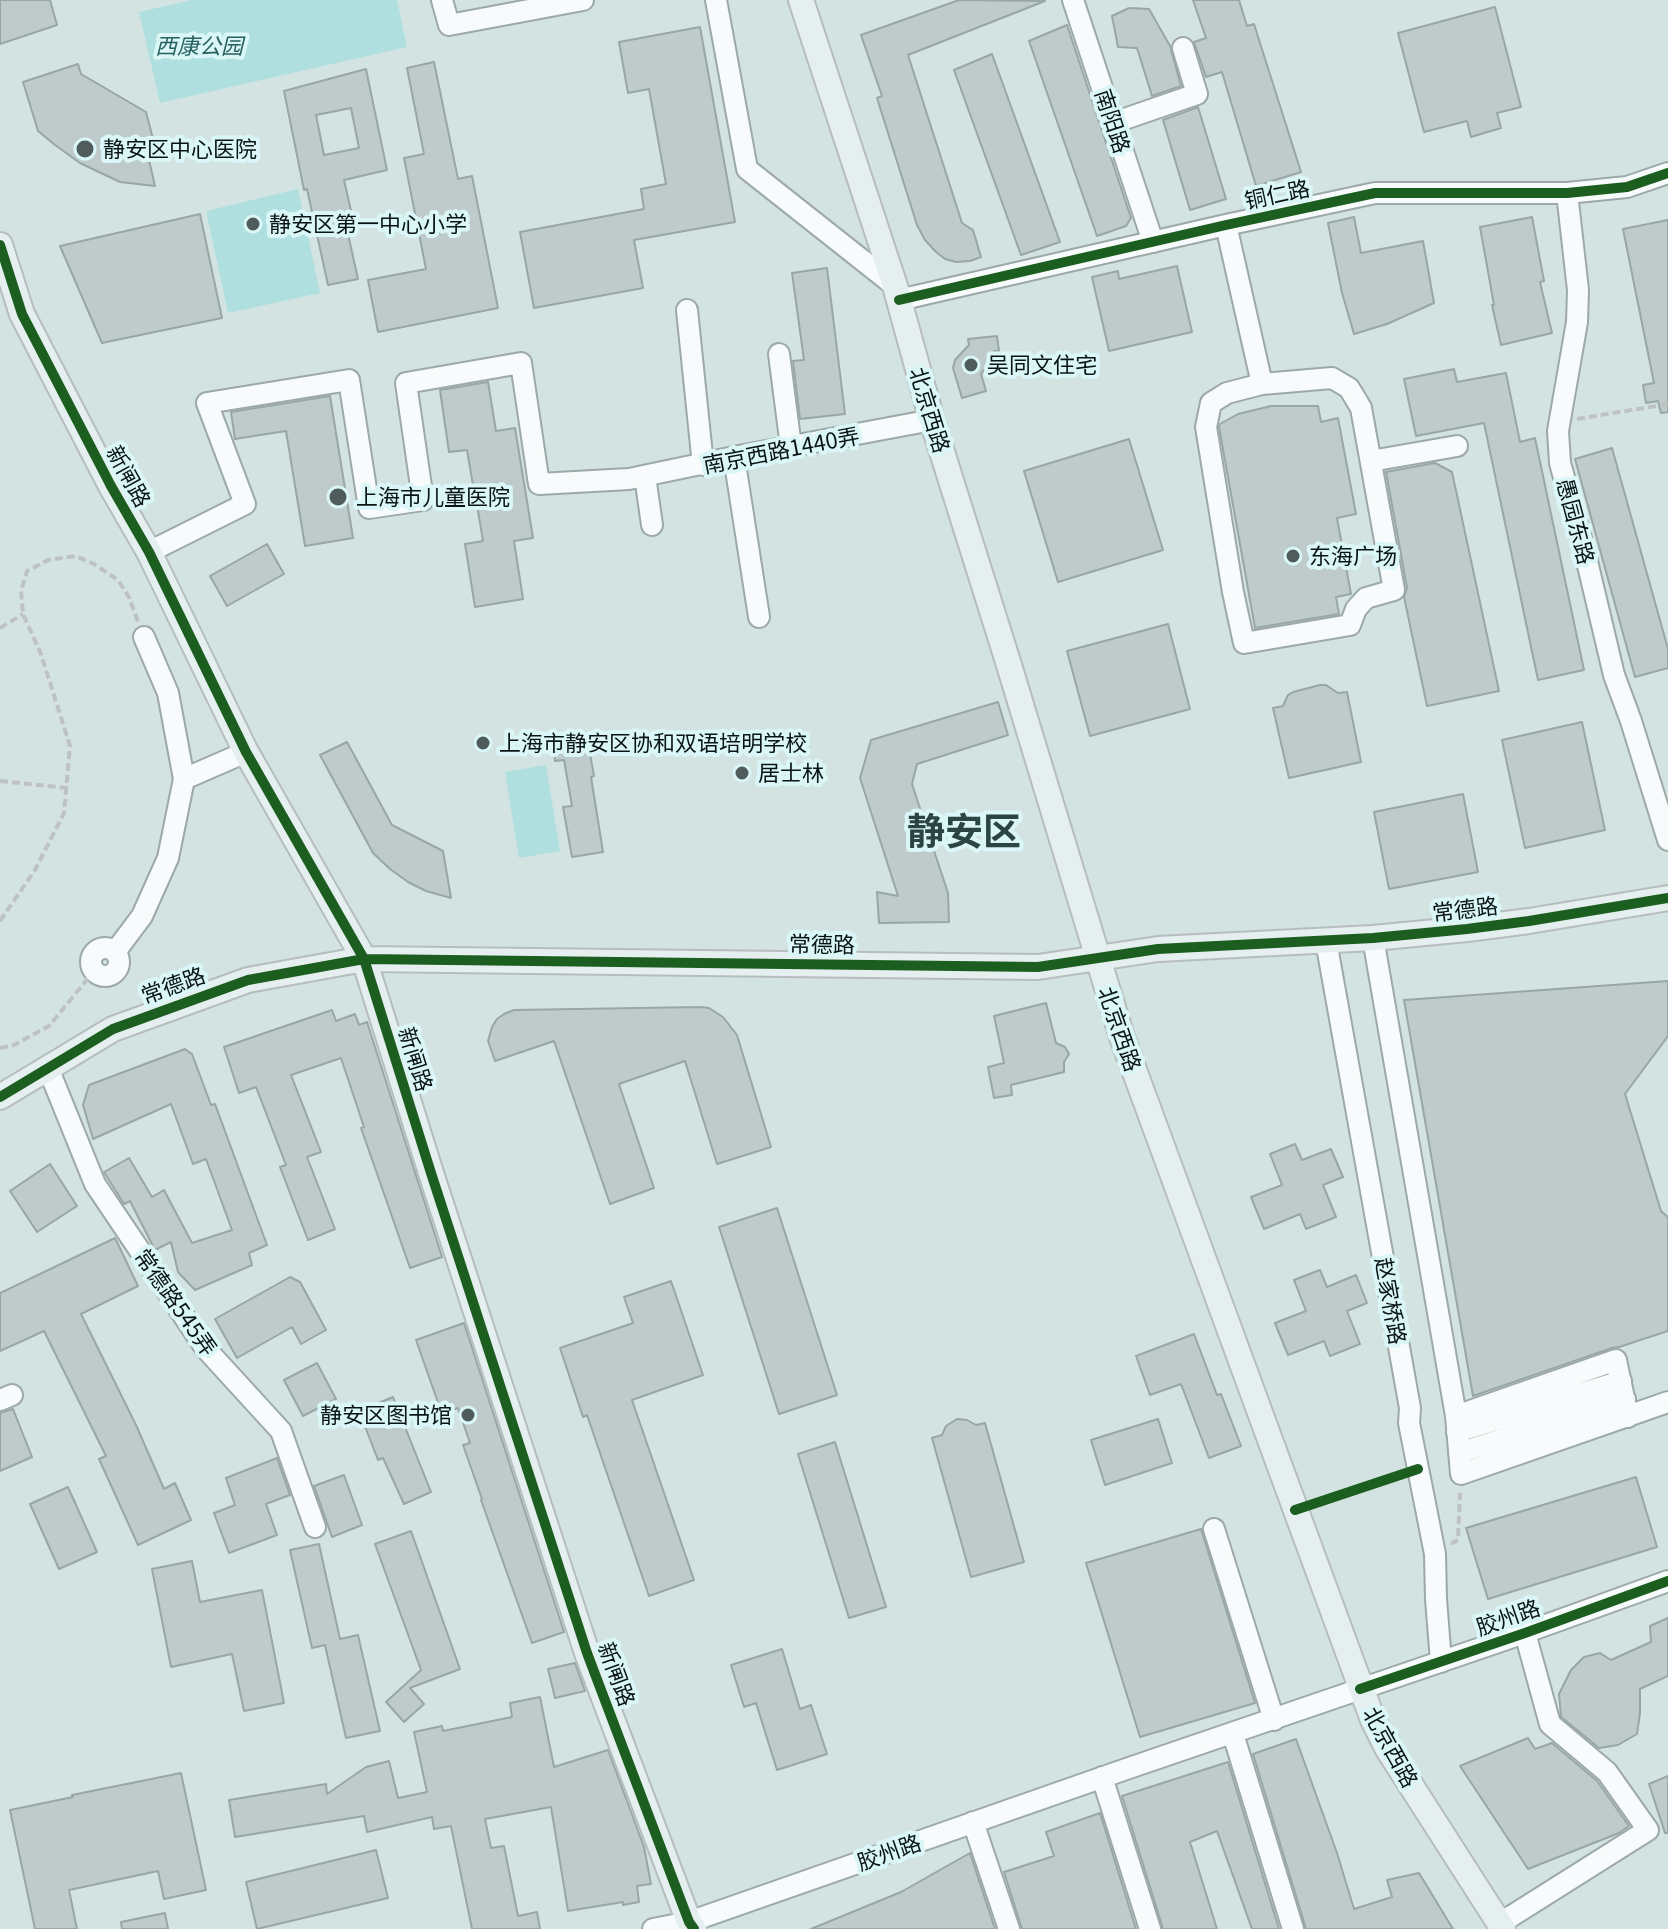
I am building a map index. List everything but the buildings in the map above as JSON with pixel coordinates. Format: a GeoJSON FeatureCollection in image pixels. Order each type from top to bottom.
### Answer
{"type":"FeatureCollection","features":[{"type":"Feature","properties":{"kind":"main road","name":"北京西路"},"geometry":{"type":"LineString","coordinates":[[801,0],[897,293],[970,546],[1122,1037],[1360,1689],[1387,1748],[1501,1926]]}},
{"type":"Feature","properties":{"kind":"main road","name":"新闸路"},"geometry":{"type":"LineString","coordinates":[[0,245],[22,314],[111,486],[149,552],[246,752],[364,959],[587,1653],[691,1925]]}},
{"type":"Feature","properties":{"kind":"main road","name":"常德路"},"geometry":{"type":"LineString","coordinates":[[0,1097],[113,1029],[248,980],[364,959],[1038,967],[1158,949],[1373,938],[1529,921],[1668,898]]}},
{"type":"Feature","properties":{"kind":"street"},"geometry":{"type":"LineString","coordinates":[[442,0],[449,25],[520,6],[581,0]]}},
{"type":"Feature","properties":{"kind":"street"},"geometry":{"type":"LineString","coordinates":[[716,0],[747,169],[897,293]]}},
{"type":"Feature","properties":{"kind":"street","name":"南阳路"},"geometry":{"type":"LineString","coordinates":[[1073,0],[1153,242]]}},
{"type":"Feature","properties":{"kind":"street"},"geometry":{"type":"LineString","coordinates":[[1113,123],[1197,94],[1183,48]]}},
{"type":"Feature","properties":{"kind":"street","name":"铜仁路"},"geometry":{"type":"LineString","coordinates":[[897,293],[1153,242],[1375,193],[1567,193],[1627,187],[1668,173]]}},
{"type":"Feature","properties":{"kind":"street","name":"愚园东路"},"geometry":{"type":"LineString","coordinates":[[1567,193],[1578,290],[1577,322],[1558,431],[1560,463],[1614,675],[1668,840]]}},
{"type":"Feature","properties":{"kind":"street"},"geometry":{"type":"LineString","coordinates":[[1226,225],[1262,384]]}},
{"type":"Feature","properties":{"kind":"street"},"geometry":{"type":"LineString","coordinates":[[687,310],[703,465]]}},
{"type":"Feature","properties":{"kind":"street"},"geometry":{"type":"LineString","coordinates":[[779,354],[791,447]]}},
{"type":"Feature","properties":{"kind":"street","name":"南京西路1440弄"},"geometry":{"type":"LineString","coordinates":[[149,552],[245,504],[207,403],[349,380],[369,508],[423,500],[406,383],[521,363],[539,484],[637,478],[932,420]]}},
{"type":"Feature","properties":{"kind":"street"},"geometry":{"type":"LineString","coordinates":[[1332,378],[1349,388],[1361,408],[1371,461],[1394,590],[1366,598],[1356,609],[1350,625],[1244,643],[1244,608],[1206,427],[1211,403],[1227,393],[1262,384],[1332,378]]}},
{"type":"Feature","properties":{"kind":"street"},"geometry":{"type":"LineString","coordinates":[[1371,461],[1457,446]]}},
{"type":"Feature","properties":{"kind":"street"},"geometry":{"type":"LineString","coordinates":[[734,457],[759,617]]}},
{"type":"Feature","properties":{"kind":"street"},"geometry":{"type":"LineString","coordinates":[[637,478],[652,525]]}},
{"type":"Feature","properties":{"kind":"street"},"geometry":{"type":"LineString","coordinates":[[94,971],[107,976],[116,971],[119,961],[115,952],[142,916],[168,858],[184,779],[168,693],[144,637]]}},
{"type":"Feature","properties":{"kind":"street"},"geometry":{"type":"LineString","coordinates":[[184,779],[246,752]]}},
{"type":"Feature","properties":{"kind":"street"},"geometry":{"type":"LineString","coordinates":[[1373,938],[1458,1444]]}},
{"type":"Feature","properties":{"kind":"street","name":"赵家桥路"},"geometry":{"type":"LineString","coordinates":[[1326,941],[1410,1408],[1409,1423],[1435,1554],[1441,1662]]}},
{"type":"Feature","properties":{"kind":"street","name":"常德路545弄"},"geometry":{"type":"LineString","coordinates":[[48,1068],[95,1184],[206,1349],[281,1431],[315,1527]]}},
{"type":"Feature","properties":{"kind":"street"},"geometry":{"type":"LineString","coordinates":[[1458,1444],[1616,1360],[1625,1399]]}},
{"type":"Feature","properties":{"kind":"street"},"geometry":{"type":"LineString","coordinates":[[1458,1444],[1625,1399],[1668,1402]]}},
{"type":"Feature","properties":{"kind":"street"},"geometry":{"type":"LineString","coordinates":[[1214,1529],[1274,1720]]}},
{"type":"Feature","properties":{"kind":"street","name":"胶州路"},"geometry":{"type":"LineString","coordinates":[[653,1929],[691,1925],[973,1822],[1668,1581]]}},
{"type":"Feature","properties":{"kind":"street"},"geometry":{"type":"LineString","coordinates":[[1501,1926],[1648,1830],[1607,1772],[1550,1724],[1525,1633]]}},
{"type":"Feature","properties":{"kind":"street"},"geometry":{"type":"LineString","coordinates":[[1233,1734],[1293,1929]]}},
{"type":"Feature","properties":{"kind":"street"},"geometry":{"type":"LineString","coordinates":[[1102,1777],[1150,1929]]}},
{"type":"Feature","properties":{"kind":"street"},"geometry":{"type":"LineString","coordinates":[[973,1822],[1009,1929]]}},
{"type":"Feature","properties":{"kind":"path"},"geometry":{"type":"LineString","coordinates":[[1559,422],[1668,404]]}},
{"type":"Feature","properties":{"kind":"path"},"geometry":{"type":"LineString","coordinates":[[0,921],[35,870],[64,813],[67,788],[70,746],[41,654],[23,614],[21,591],[27,571],[48,560],[76,556],[94,564],[118,580],[129,597],[144,637]]}},
{"type":"Feature","properties":{"kind":"path"},"geometry":{"type":"LineString","coordinates":[[0,628],[23,614]]}},
{"type":"Feature","properties":{"kind":"path"},"geometry":{"type":"LineString","coordinates":[[0,781],[67,788]]}},
{"type":"Feature","properties":{"kind":"path"},"geometry":{"type":"LineString","coordinates":[[0,1048],[14,1045],[49,1026],[94,971]]}},
{"type":"Feature","properties":{"kind":"path"},"geometry":{"type":"LineString","coordinates":[[1435,1554],[1458,1540],[1458,1444]]}},
{"type":"Feature","properties":{"kind":"green space","name":"西康公园"},"geometry":{"type":"Polygon","coordinates":[[[192,0],[397,0],[407,47],[160,103],[139,12],[192,0]]]}},
{"type":"Feature","properties":{"kind":"green space"},"geometry":{"type":"Polygon","coordinates":[[[298,189],[320,293],[228,313],[206,211],[298,189]]]}},
{"type":"Feature","properties":{"kind":"green space"},"geometry":{"type":"Polygon","coordinates":[[[546,765],[560,851],[519,858],[505,772],[546,765]]]}},
{"type":"Feature","properties":{"kind":"cycle path"},"geometry":{"type":"LineString","coordinates":[[899,300],[1375,193],[1567,193],[1627,187],[1668,173]]}},
{"type":"Feature","properties":{"kind":"cycle path"},"geometry":{"type":"LineString","coordinates":[[0,245],[22,314],[111,486],[149,552],[246,752],[364,959],[587,1653],[694,1929]]}},
{"type":"Feature","properties":{"kind":"cycle path"},"geometry":{"type":"LineString","coordinates":[[0,1097],[113,1029],[248,980],[364,959],[1038,967],[1158,949],[1373,938],[1467,929],[1668,898]]}},
{"type":"Feature","properties":{"kind":"cycle path"},"geometry":{"type":"LineString","coordinates":[[1295,1510],[1418,1469]]}},
{"type":"Feature","properties":{"kind":"cycle path"},"geometry":{"type":"LineString","coordinates":[[1360,1689],[1668,1581]]}},
{"type":"Feature","properties":{"kind":"place","name":"静安区中心医院"},"geometry":{"type":"Point","coordinates":[85,149]}},
{"type":"Feature","properties":{"kind":"place","name":"静安区第一中心小学"},"geometry":{"type":"Point","coordinates":[253,224]}},
{"type":"Feature","properties":{"kind":"place","name":"吴同文住宅"},"geometry":{"type":"Point","coordinates":[971,365]}},
{"type":"Feature","properties":{"kind":"place","name":"上海市儿童医院"},"geometry":{"type":"Point","coordinates":[338,497]}},
{"type":"Feature","properties":{"kind":"place","name":"东海广场"},"geometry":{"type":"Point","coordinates":[1293,556]}},
{"type":"Feature","properties":{"kind":"place","name":"上海市静安区协和双语培明学校"},"geometry":{"type":"Point","coordinates":[483,743]}},
{"type":"Feature","properties":{"kind":"place","name":"居士林"},"geometry":{"type":"Point","coordinates":[742,773]}},
{"type":"Feature","properties":{"kind":"place","name":"静安区图书馆"},"geometry":{"type":"Point","coordinates":[468,1415]}},
{"type":"Feature","properties":{"kind":"district","name":"静安区"},"geometry":{"type":"Point","coordinates":[964,831]}}]}
